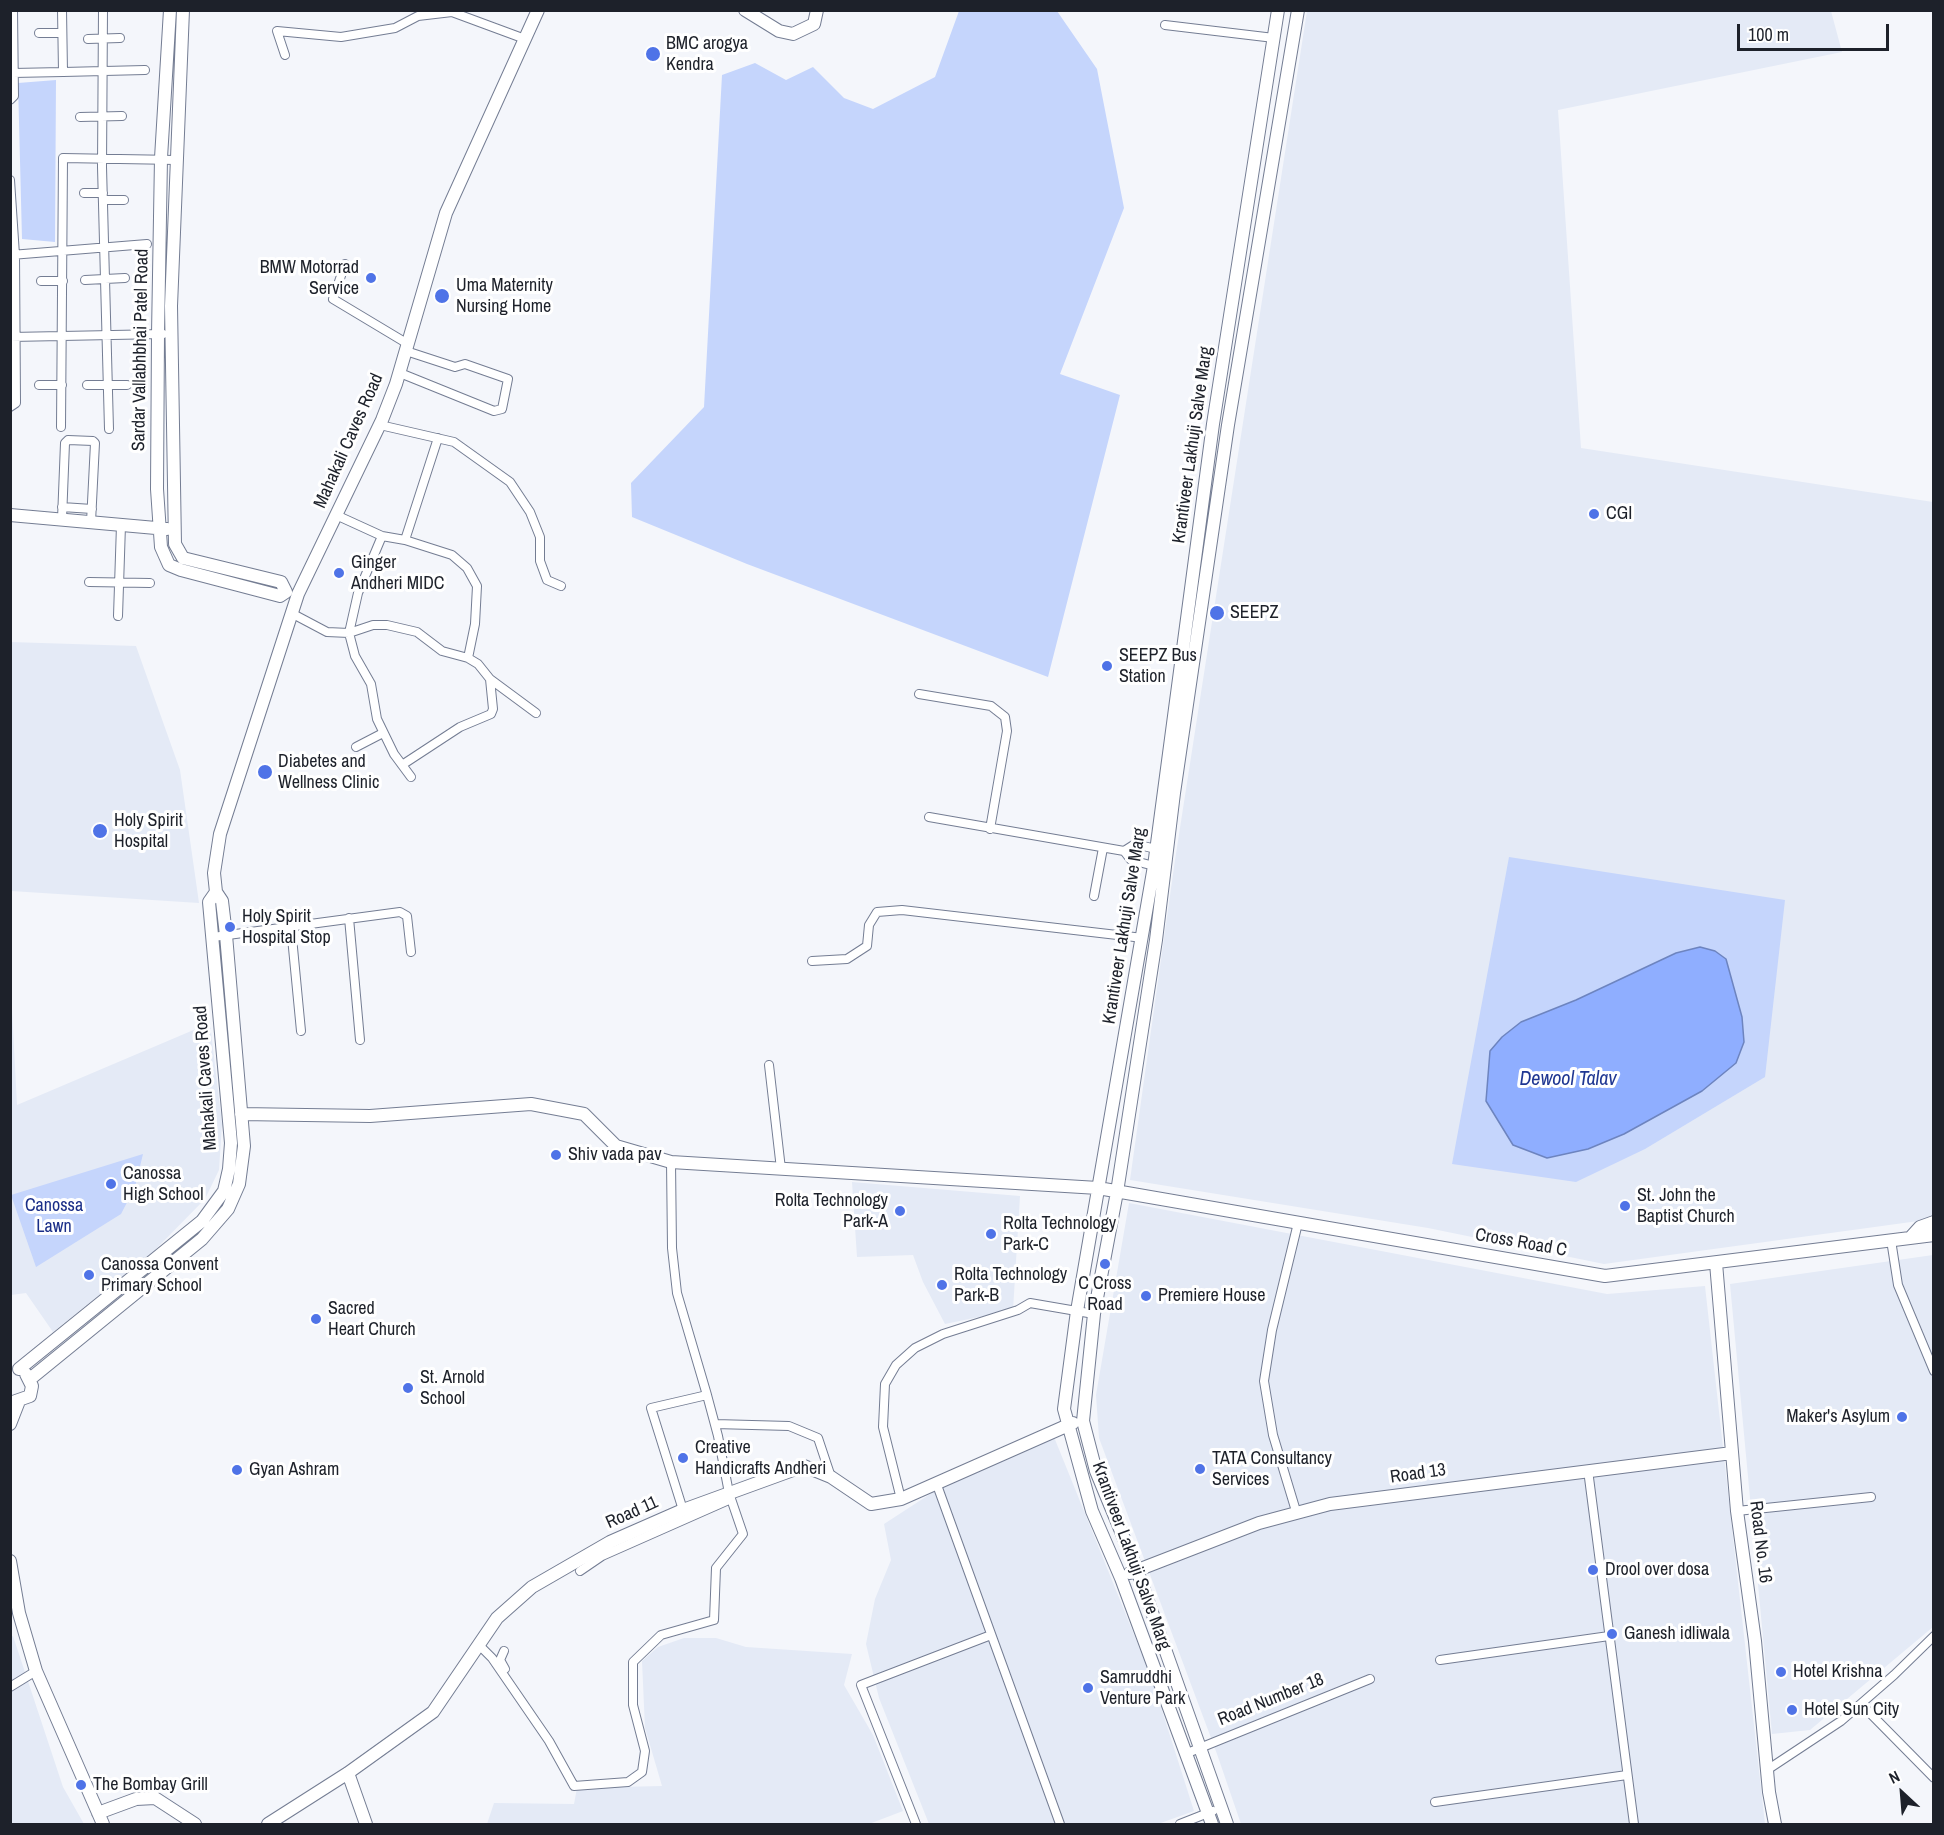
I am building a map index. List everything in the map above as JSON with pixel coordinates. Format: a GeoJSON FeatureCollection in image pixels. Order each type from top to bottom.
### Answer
{"type":"FeatureCollection","features":[{"type":"Feature","properties":{"kind":"main road","name":"Sardar Vallabhbhai Patel Road"},"geometry":{"type":"LineString","coordinates":[[170,10],[161,158],[158,334],[161,547],[169,565],[280,596],[292,593]]}},
{"type":"Feature","properties":{"kind":"main road","name":"Sardar Vallabhbhai Patel Road"},"geometry":{"type":"LineString","coordinates":[[183,10],[171,333],[174,544],[183,558],[281,582],[292,593]]}},
{"type":"Feature","properties":{"kind":"main road","name":"Mahakali Caves Road"},"geometry":{"type":"LineString","coordinates":[[216,892],[209,902],[231,1143],[229,1170],[224,1191],[202,1221],[13,1368],[30,1379],[216,1224],[228,1209],[239,1184],[244,1146],[226,935],[222,902],[216,892],[214,873],[220,834],[293,614],[292,593],[336,515],[380,425],[400,373],[446,213],[538,10]]}},
{"type":"Feature","properties":{"kind":"main road"},"geometry":{"type":"LineString","coordinates":[[745,10],[779,31],[793,34],[814,24],[817,10]]}},
{"type":"Feature","properties":{"kind":"main road","name":"Krantiveer Lakhuji Salve Marg"},"geometry":{"type":"LineString","coordinates":[[1210,1819],[1121,1578],[1092,1511],[1064,1409],[1077,1311],[1143,938],[1213,424],[1278,10]]}},
{"type":"Feature","properties":{"kind":"main road","name":"Krantiveer Lakhuji Salve Marg"},"geometry":{"type":"LineString","coordinates":[[1227,1824],[1137,1570],[1096,1471],[1083,1421],[1094,1314],[1117,1191],[1156,940],[1174,793],[1228,425],[1298,10]]}},
{"type":"Feature","properties":{"kind":"main road"},"geometry":{"type":"LineString","coordinates":[[1213,424],[1228,425]]}},
{"type":"Feature","properties":{"kind":"main road"},"geometry":{"type":"LineString","coordinates":[[10,515],[62,513],[92,516],[121,525],[174,530]]}},
{"type":"Feature","properties":{"kind":"main road","name":"Cross Road C"},"geometry":{"type":"LineString","coordinates":[[241,1114],[370,1116],[531,1104],[584,1114],[616,1146],[671,1162],[1098,1188],[1605,1276],[1922,1237],[1920,1227],[1934,1222]]}},
{"type":"Feature","properties":{"kind":"main road","name":"Road No. 16"},"geometry":{"type":"LineString","coordinates":[[1716,1263],[1737,1511],[1755,1641],[1767,1770],[1775,1824]]}},
{"type":"Feature","properties":{"kind":"main road"},"geometry":{"type":"LineString","coordinates":[[10,1424],[20,1400],[32,1386],[30,1379]]}},
{"type":"Feature","properties":{"kind":"main road","name":"Road 11"},"geometry":{"type":"LineString","coordinates":[[268,1824],[348,1773],[433,1712],[497,1618],[532,1587],[610,1542],[683,1510],[730,1496],[804,1466],[831,1477],[871,1504],[901,1499],[937,1485],[1067,1424],[1083,1421]]}},
{"type":"Feature","properties":{"kind":"main road","name":"Road 13"},"geometry":{"type":"LineString","coordinates":[[1121,1578],[1296,1511],[1330,1504],[1732,1453]]}},
{"type":"Feature","properties":{"kind":"main road"},"geometry":{"type":"LineString","coordinates":[[10,1561],[19,1613],[36,1671],[101,1819],[136,1799],[154,1798],[195,1824]]}},
{"type":"Feature","properties":{"kind":"main road"},"geometry":{"type":"LineString","coordinates":[[348,1773],[366,1824]]}},
{"type":"Feature","properties":{"kind":"street"},"geometry":{"type":"LineString","coordinates":[[10,100],[14,96],[13,10]]}},
{"type":"Feature","properties":{"kind":"street"},"geometry":{"type":"LineString","coordinates":[[62,10],[63,72]]}},
{"type":"Feature","properties":{"kind":"street"},"geometry":{"type":"LineString","coordinates":[[103,10],[102,157],[109,336],[109,429]]}},
{"type":"Feature","properties":{"kind":"street"},"geometry":{"type":"LineString","coordinates":[[285,55],[277,32],[341,37],[395,28],[418,16],[452,12],[525,39]]}},
{"type":"Feature","properties":{"kind":"street"},"geometry":{"type":"LineString","coordinates":[[1165,25],[1274,38]]}},
{"type":"Feature","properties":{"kind":"street"},"geometry":{"type":"LineString","coordinates":[[39,33],[62,33]]}},
{"type":"Feature","properties":{"kind":"street"},"geometry":{"type":"LineString","coordinates":[[88,39],[120,38]]}},
{"type":"Feature","properties":{"kind":"street"},"geometry":{"type":"LineString","coordinates":[[13,73],[145,70]]}},
{"type":"Feature","properties":{"kind":"street"},"geometry":{"type":"LineString","coordinates":[[80,117],[122,116]]}},
{"type":"Feature","properties":{"kind":"street"},"geometry":{"type":"LineString","coordinates":[[62,427],[62,159],[65,157],[102,157],[176,160]]}},
{"type":"Feature","properties":{"kind":"street"},"geometry":{"type":"LineString","coordinates":[[10,180],[13,255],[13,372],[16,403],[10,407]]}},
{"type":"Feature","properties":{"kind":"street"},"geometry":{"type":"LineString","coordinates":[[84,193],[124,200]]}},
{"type":"Feature","properties":{"kind":"street"},"geometry":{"type":"LineString","coordinates":[[13,255],[147,244]]}},
{"type":"Feature","properties":{"kind":"street"},"geometry":{"type":"LineString","coordinates":[[345,264],[333,299],[407,347],[455,367],[465,364],[508,379],[502,409],[494,411],[400,373]]}},
{"type":"Feature","properties":{"kind":"street"},"geometry":{"type":"LineString","coordinates":[[85,280],[125,278]]}},
{"type":"Feature","properties":{"kind":"street"},"geometry":{"type":"LineString","coordinates":[[41,281],[63,281]]}},
{"type":"Feature","properties":{"kind":"street"},"geometry":{"type":"LineString","coordinates":[[13,337],[171,333]]}},
{"type":"Feature","properties":{"kind":"street"},"geometry":{"type":"LineString","coordinates":[[39,385],[62,385]]}},
{"type":"Feature","properties":{"kind":"street"},"geometry":{"type":"LineString","coordinates":[[87,385],[127,385]]}},
{"type":"Feature","properties":{"kind":"street"},"geometry":{"type":"LineString","coordinates":[[380,425],[454,442],[510,482],[530,512],[540,537],[540,561],[548,580],[561,586]]}},
{"type":"Feature","properties":{"kind":"street"},"geometry":{"type":"LineString","coordinates":[[405,540],[438,438]]}},
{"type":"Feature","properties":{"kind":"street"},"geometry":{"type":"LineString","coordinates":[[62,513],[64,442],[68,440],[93,441],[95,443],[92,516]]}},
{"type":"Feature","properties":{"kind":"street"},"geometry":{"type":"LineString","coordinates":[[336,515],[382,536],[405,540],[452,555],[467,568],[477,586],[475,624],[468,658]]}},
{"type":"Feature","properties":{"kind":"street"},"geometry":{"type":"LineString","coordinates":[[118,616],[121,525]]}},
{"type":"Feature","properties":{"kind":"street"},"geometry":{"type":"LineString","coordinates":[[382,536],[357,593],[349,633],[355,656],[371,684],[377,719],[383,733],[411,777]]}},
{"type":"Feature","properties":{"kind":"street"},"geometry":{"type":"LineString","coordinates":[[89,582],[150,583]]}},
{"type":"Feature","properties":{"kind":"street"},"geometry":{"type":"LineString","coordinates":[[293,614],[327,632],[349,633],[373,625],[387,624],[417,632],[442,651],[468,658],[478,664],[490,679],[536,713]]}},
{"type":"Feature","properties":{"kind":"street"},"geometry":{"type":"LineString","coordinates":[[402,765],[460,727],[491,714],[493,709],[490,679]]}},
{"type":"Feature","properties":{"kind":"street"},"geometry":{"type":"LineString","coordinates":[[919,694],[991,706],[1005,717],[1007,731],[990,829]]}},
{"type":"Feature","properties":{"kind":"street"},"geometry":{"type":"LineString","coordinates":[[356,747],[383,733]]}},
{"type":"Feature","properties":{"kind":"street"},"geometry":{"type":"LineString","coordinates":[[929,817],[1124,851],[1135,844],[1156,849]]}},
{"type":"Feature","properties":{"kind":"street"},"geometry":{"type":"LineString","coordinates":[[1094,896],[1103,848]]}},
{"type":"Feature","properties":{"kind":"street"},"geometry":{"type":"LineString","coordinates":[[1124,851],[1131,860],[1154,866]]}},
{"type":"Feature","properties":{"kind":"street"},"geometry":{"type":"LineString","coordinates":[[812,961],[847,959],[867,946],[869,925],[877,912],[902,910],[1143,938]]}},
{"type":"Feature","properties":{"kind":"street"},"geometry":{"type":"LineString","coordinates":[[213,937],[404,912],[407,916],[411,952]]}},
{"type":"Feature","properties":{"kind":"street"},"geometry":{"type":"LineString","coordinates":[[349,918],[360,1040]]}},
{"type":"Feature","properties":{"kind":"street"},"geometry":{"type":"LineString","coordinates":[[291,927],[300,1031]]}},
{"type":"Feature","properties":{"kind":"street"},"geometry":{"type":"LineString","coordinates":[[770,1065],[781,1169]]}},
{"type":"Feature","properties":{"kind":"street"},"geometry":{"type":"LineString","coordinates":[[480,1646],[492,1658],[550,1742],[576,1787],[628,1782],[642,1772],[645,1751],[633,1705],[633,1662],[661,1635],[714,1620],[716,1568],[743,1532],[730,1496],[715,1424],[677,1293],[672,1248],[671,1162]]}},
{"type":"Feature","properties":{"kind":"street"},"geometry":{"type":"LineString","coordinates":[[1296,1511],[1273,1434],[1264,1381],[1272,1330],[1298,1223]]}},
{"type":"Feature","properties":{"kind":"street"},"geometry":{"type":"LineString","coordinates":[[1891,1240],[1898,1285],[1934,1371]]}},
{"type":"Feature","properties":{"kind":"street"},"geometry":{"type":"LineString","coordinates":[[901,1499],[883,1427],[885,1384],[896,1365],[915,1348],[943,1334],[1030,1303],[1094,1314]]}},
{"type":"Feature","properties":{"kind":"street"},"geometry":{"type":"LineString","coordinates":[[683,1510],[651,1408],[707,1395]]}},
{"type":"Feature","properties":{"kind":"street"},"geometry":{"type":"LineString","coordinates":[[715,1424],[789,1426],[818,1438],[831,1477]]}},
{"type":"Feature","properties":{"kind":"street"},"geometry":{"type":"LineString","coordinates":[[1588,1470],[1634,1824]]}},
{"type":"Feature","properties":{"kind":"street"},"geometry":{"type":"LineString","coordinates":[[937,1485],[1060,1824]]}},
{"type":"Feature","properties":{"kind":"street"},"geometry":{"type":"LineString","coordinates":[[580,1571],[602,1556],[730,1496]]}},
{"type":"Feature","properties":{"kind":"street"},"geometry":{"type":"LineString","coordinates":[[1737,1511],[1871,1497]]}},
{"type":"Feature","properties":{"kind":"street"},"geometry":{"type":"LineString","coordinates":[[916,1824],[861,1685],[991,1635]]}},
{"type":"Feature","properties":{"kind":"street"},"geometry":{"type":"LineString","coordinates":[[1440,1660],[1609,1636]]}},
{"type":"Feature","properties":{"kind":"street"},"geometry":{"type":"LineString","coordinates":[[1767,1770],[1841,1721],[1934,1636]]}},
{"type":"Feature","properties":{"kind":"street"},"geometry":{"type":"LineString","coordinates":[[504,1651],[500,1658],[501,1662],[551,1735],[553,1739],[550,1742]]}},
{"type":"Feature","properties":{"kind":"street"},"geometry":{"type":"LineString","coordinates":[[10,1687],[36,1671]]}},
{"type":"Feature","properties":{"kind":"street","name":"Road Number 18"},"geometry":{"type":"LineString","coordinates":[[1185,1754],[1370,1678]]}},
{"type":"Feature","properties":{"kind":"street"},"geometry":{"type":"LineString","coordinates":[[1861,1704],[1934,1778]]}},
{"type":"Feature","properties":{"kind":"street"},"geometry":{"type":"LineString","coordinates":[[1435,1802],[1627,1775]]}},
{"type":"Feature","properties":{"kind":"street"},"geometry":{"type":"LineString","coordinates":[[1180,1824],[1210,1819],[1221,1808]]}},
{"type":"Feature","properties":{"kind":"shaded area","name":"SEEPZ"},"geometry":{"type":"Polygon","coordinates":[[[1307,11],[1831,11],[1842,52],[1558,110],[1581,448],[1933,502],[1933,1219],[1604,1264],[1428,1228],[1130,1180],[1175,860],[1307,11]]]}},
{"type":"Feature","properties":{"kind":"shaded area","name":"Holy Spirit Hospital"},"geometry":{"type":"Polygon","coordinates":[[[10,642],[136,646],[180,770],[199,903],[11,891],[10,642]]]}},
{"type":"Feature","properties":{"kind":"shaded area","name":"Canossa High School"},"geometry":{"type":"Polygon","coordinates":[[[10,970],[17,1105],[210,1023],[222,1124],[219,1170],[205,1199],[154,1251],[53,1332],[26,1293],[11,1295],[10,970]]]}},
{"type":"Feature","properties":{"kind":"shaded area"},"geometry":{"type":"Polygon","coordinates":[[[852,1182],[1020,1196],[1013,1310],[945,1324],[923,1282],[913,1255],[857,1257],[852,1182]]]}},
{"type":"Feature","properties":{"kind":"shaded area"},"geometry":{"type":"Polygon","coordinates":[[[1129,1203],[1607,1294],[1705,1286],[1765,1824],[1241,1824],[1099,1438],[1096,1395],[1129,1203]]]}},
{"type":"Feature","properties":{"kind":"shaded area"},"geometry":{"type":"Polygon","coordinates":[[[1933,1255],[1933,1627],[1810,1730],[1772,1734],[1730,1284],[1933,1255]]]}},
{"type":"Feature","properties":{"kind":"shaded area"},"geometry":{"type":"Polygon","coordinates":[[[1054,1437],[1152,1679],[1194,1811],[1158,1824],[929,1824],[879,1698],[866,1644],[875,1599],[891,1560],[884,1524],[941,1487],[1054,1437]]]}},
{"type":"Feature","properties":{"kind":"shaded area"},"geometry":{"type":"Polygon","coordinates":[[[13,1636],[63,1787],[84,1824],[11,1824],[10,1637],[13,1636]]]}},
{"type":"Feature","properties":{"kind":"shaded area"},"geometry":{"type":"Polygon","coordinates":[[[684,1638],[716,1638],[746,1647],[852,1654],[844,1685],[873,1735],[903,1811],[869,1824],[487,1824],[494,1803],[574,1804],[577,1788],[662,1786],[645,1728],[642,1661],[658,1647],[684,1638]]]}},
{"type":"Feature","properties":{"kind":"green space"},"geometry":{"type":"Polygon","coordinates":[[[959,11],[1057,11],[1097,69],[1124,208],[1060,374],[1120,395],[1048,677],[747,564],[632,517],[631,483],[704,407],[722,75],[755,63],[786,80],[813,67],[844,98],[873,109],[935,77],[959,11]]]}},
{"type":"Feature","properties":{"kind":"green space"},"geometry":{"type":"Polygon","coordinates":[[[56,80],[55,242],[22,239],[18,83],[56,80]]]}},
{"type":"Feature","properties":{"kind":"green space"},"geometry":{"type":"Polygon","coordinates":[[[1509,857],[1785,900],[1765,1077],[1645,1149],[1576,1182],[1452,1164],[1509,857]],[[1576,1000],[1521,1022],[1502,1037],[1576,1000]]]}},
{"type":"Feature","properties":{"kind":"green space","name":"Canossa Lawn"},"geometry":{"type":"Polygon","coordinates":[[[143,1154],[135,1187],[121,1214],[36,1267],[11,1195],[143,1154]]]}},
{"type":"Feature","properties":{"kind":"water","name":"Dewool Talav"},"geometry":{"type":"Polygon","coordinates":[[[1700,947],[1715,951],[1726,959],[1742,1017],[1744,1042],[1736,1063],[1702,1091],[1624,1134],[1588,1149],[1547,1158],[1513,1145],[1486,1101],[1490,1051],[1502,1037],[1521,1022],[1576,1000],[1676,953],[1700,947]]]}},
{"type":"Feature","properties":{"kind":"place","name":"BMC arogya Kendra"},"geometry":{"type":"Point","coordinates":[653,54]}},
{"type":"Feature","properties":{"kind":"place","name":"BMW Motorrad Service"},"geometry":{"type":"Point","coordinates":[371,278]}},
{"type":"Feature","properties":{"kind":"place","name":"Uma Maternity Nursing Home"},"geometry":{"type":"Point","coordinates":[442,296]}},
{"type":"Feature","properties":{"kind":"place","name":"CGI"},"geometry":{"type":"Point","coordinates":[1594,514]}},
{"type":"Feature","properties":{"kind":"place","name":"Ginger Andheri MIDC"},"geometry":{"type":"Point","coordinates":[339,573]}},
{"type":"Feature","properties":{"kind":"place","name":"SEEPZ"},"geometry":{"type":"Point","coordinates":[1217,613]}},
{"type":"Feature","properties":{"kind":"place","name":"SEEPZ Bus Station"},"geometry":{"type":"Point","coordinates":[1107,666]}},
{"type":"Feature","properties":{"kind":"place","name":"Diabetes and Wellness Clinic"},"geometry":{"type":"Point","coordinates":[265,772]}},
{"type":"Feature","properties":{"kind":"place","name":"Holy Spirit Hospital"},"geometry":{"type":"Point","coordinates":[100,831]}},
{"type":"Feature","properties":{"kind":"place","name":"Holy Spirit Hospital Stop"},"geometry":{"type":"Point","coordinates":[230,927]}},
{"type":"Feature","properties":{"kind":"place","name":"Shiv vada pav"},"geometry":{"type":"Point","coordinates":[556,1155]}},
{"type":"Feature","properties":{"kind":"place","name":"Canossa High School"},"geometry":{"type":"Point","coordinates":[111,1184]}},
{"type":"Feature","properties":{"kind":"place","name":"St. John the Baptist Church"},"geometry":{"type":"Point","coordinates":[1625,1206]}},
{"type":"Feature","properties":{"kind":"place","name":"Rolta Technology Park-A"},"geometry":{"type":"Point","coordinates":[900,1211]}},
{"type":"Feature","properties":{"kind":"place","name":"Rolta Technology Park-C"},"geometry":{"type":"Point","coordinates":[991,1234]}},
{"type":"Feature","properties":{"kind":"place","name":"C Cross Road"},"geometry":{"type":"Point","coordinates":[1105,1264]}},
{"type":"Feature","properties":{"kind":"place","name":"Canossa Convent Primary School"},"geometry":{"type":"Point","coordinates":[89,1275]}},
{"type":"Feature","properties":{"kind":"place","name":"Rolta Technology Park-B"},"geometry":{"type":"Point","coordinates":[942,1285]}},
{"type":"Feature","properties":{"kind":"place","name":"Premiere House"},"geometry":{"type":"Point","coordinates":[1146,1296]}},
{"type":"Feature","properties":{"kind":"place","name":"Sacred Heart Church"},"geometry":{"type":"Point","coordinates":[316,1319]}},
{"type":"Feature","properties":{"kind":"place","name":"St. Arnold School"},"geometry":{"type":"Point","coordinates":[408,1388]}},
{"type":"Feature","properties":{"kind":"place","name":"Maker's Asylum"},"geometry":{"type":"Point","coordinates":[1902,1417]}},
{"type":"Feature","properties":{"kind":"place","name":"Creative Handicrafts Andheri"},"geometry":{"type":"Point","coordinates":[683,1458]}},
{"type":"Feature","properties":{"kind":"place","name":"TATA Consultancy Services"},"geometry":{"type":"Point","coordinates":[1200,1469]}},
{"type":"Feature","properties":{"kind":"place","name":"Gyan Ashram"},"geometry":{"type":"Point","coordinates":[237,1470]}},
{"type":"Feature","properties":{"kind":"place","name":"Drool over dosa"},"geometry":{"type":"Point","coordinates":[1593,1570]}},
{"type":"Feature","properties":{"kind":"place","name":"Ganesh idliwala"},"geometry":{"type":"Point","coordinates":[1612,1634]}},
{"type":"Feature","properties":{"kind":"place","name":"Hotel Krishna"},"geometry":{"type":"Point","coordinates":[1781,1672]}},
{"type":"Feature","properties":{"kind":"place","name":"Samruddhi Venture Park"},"geometry":{"type":"Point","coordinates":[1088,1688]}},
{"type":"Feature","properties":{"kind":"place","name":"Hotel Sun City"},"geometry":{"type":"Point","coordinates":[1792,1710]}},
{"type":"Feature","properties":{"kind":"place","name":"The Bombay Grill"},"geometry":{"type":"Point","coordinates":[81,1785]}}]}
